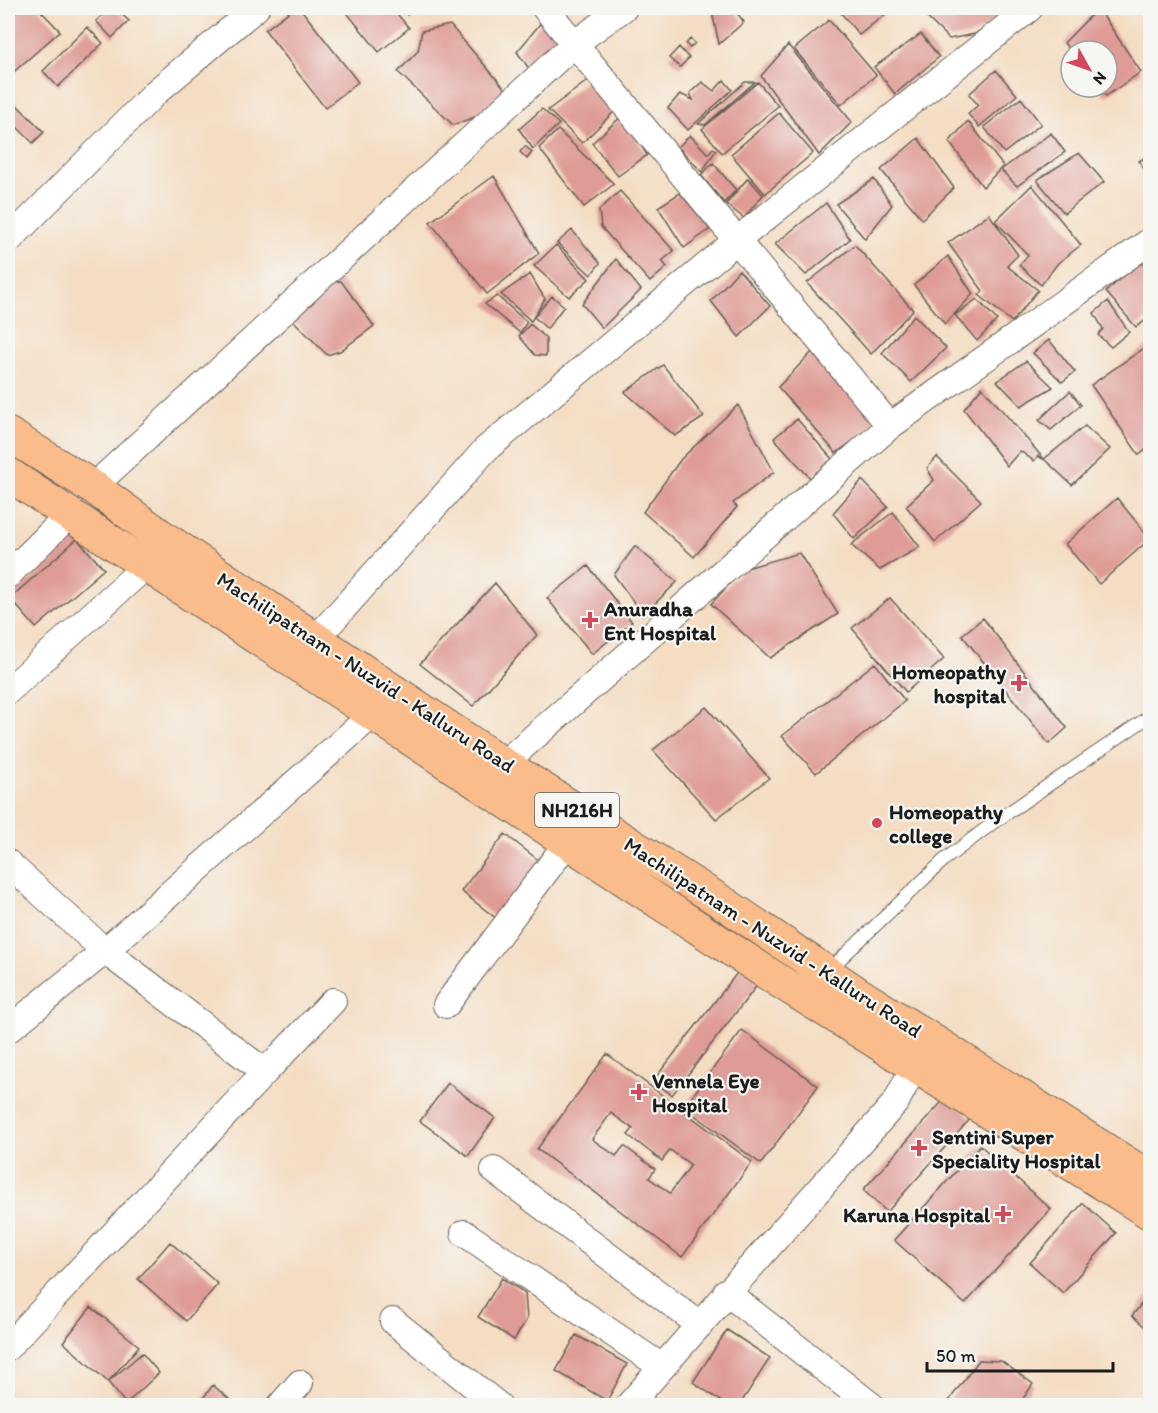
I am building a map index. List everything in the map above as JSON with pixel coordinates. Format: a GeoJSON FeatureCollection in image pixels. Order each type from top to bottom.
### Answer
{"type":"FeatureCollection","features":[{"type":"Feature","properties":{"kind":"highway","name":"Machilipatnam - Nuzvid - Kalluru Road"},"geometry":{"type":"LineString","coordinates":[[8,434],[93,487],[155,552],[371,716],[567,843],[926,1054],[1142,1190]]}},
{"type":"Feature","properties":{"kind":"highway","name":"Machilipatnam - Nuzvid - Kalluru Road"},"geometry":{"type":"LineString","coordinates":[[8,474],[70,514],[155,552],[315,640],[503,764],[725,904],[826,973],[926,1054]]}},
{"type":"Feature","properties":{"kind":"street"},"geometry":{"type":"LineString","coordinates":[[8,241],[156,92],[256,8]]}},
{"type":"Feature","properties":{"kind":"street"},"geometry":{"type":"LineString","coordinates":[[545,8],[890,426]]}},
{"type":"Feature","properties":{"kind":"street"},"geometry":{"type":"LineString","coordinates":[[93,487],[574,44],[624,8]]}},
{"type":"Feature","properties":{"kind":"street"},"geometry":{"type":"LineString","coordinates":[[315,640],[486,449],[736,241],[1030,8]]}},
{"type":"Feature","properties":{"kind":"street"},"geometry":{"type":"LineString","coordinates":[[503,764],[890,426],[1150,241]]}},
{"type":"Feature","properties":{"kind":"street"},"geometry":{"type":"LineString","coordinates":[[8,575],[70,514]]}},
{"type":"Feature","properties":{"kind":"street"},"geometry":{"type":"LineString","coordinates":[[8,691],[155,552]]}},
{"type":"Feature","properties":{"kind":"street"},"geometry":{"type":"LineString","coordinates":[[8,1030],[105,951],[371,716]]}},
{"type":"Feature","properties":{"kind":"street"},"geometry":{"type":"LineString","coordinates":[[446,1005],[567,843]]}},
{"type":"Feature","properties":{"kind":"street"},"geometry":{"type":"LineString","coordinates":[[8,864],[105,951],[265,1072]]}},
{"type":"Feature","properties":{"kind":"street"},"geometry":{"type":"LineString","coordinates":[[8,1347],[333,1001]]}},
{"type":"Feature","properties":{"kind":"street"},"geometry":{"type":"LineString","coordinates":[[628,1406],[726,1292],[896,1102],[926,1054]]}},
{"type":"Feature","properties":{"kind":"street"},"geometry":{"type":"LineString","coordinates":[[494,1170],[700,1325]]}},
{"type":"Feature","properties":{"kind":"street"},"geometry":{"type":"LineString","coordinates":[[464,1233],[662,1367]]}},
{"type":"Feature","properties":{"kind":"street"},"geometry":{"type":"LineString","coordinates":[[726,1292],[872,1406]]}},
{"type":"Feature","properties":{"kind":"street"},"geometry":{"type":"LineString","coordinates":[[393,1321],[499,1406]]}},
{"type":"Feature","properties":{"kind":"street"},"geometry":{"type":"LineString","coordinates":[[280,1406],[300,1383]]}},
{"type":"Feature","properties":{"kind":"lane"},"geometry":{"type":"LineString","coordinates":[[826,973],[944,860],[993,823],[1150,716]]}},
{"type":"Feature","properties":{"kind":"building"},"geometry":{"type":"Polygon","coordinates":[[[12,8],[38,8],[60,31],[8,77],[8,12],[12,8]]]}},
{"type":"Feature","properties":{"kind":"building"},"geometry":{"type":"Polygon","coordinates":[[[110,8],[115,8],[129,21],[112,38],[96,21],[110,8]]]}},
{"type":"Feature","properties":{"kind":"building"},"geometry":{"type":"Polygon","coordinates":[[[294,8],[300,8],[358,82],[325,108],[265,30],[294,8]]]}},
{"type":"Feature","properties":{"kind":"building"},"geometry":{"type":"Polygon","coordinates":[[[343,8],[392,8],[409,28],[379,52],[343,8]]]}},
{"type":"Feature","properties":{"kind":"building"},"geometry":{"type":"Polygon","coordinates":[[[401,8],[417,8],[407,15],[401,8]]]}},
{"type":"Feature","properties":{"kind":"building"},"geometry":{"type":"Polygon","coordinates":[[[711,8],[733,8],[744,22],[719,44],[711,8]]]}},
{"type":"Feature","properties":{"kind":"building"},"geometry":{"type":"Polygon","coordinates":[[[837,8],[893,8],[859,35],[837,8]]]}},
{"type":"Feature","properties":{"kind":"building"},"geometry":{"type":"Polygon","coordinates":[[[917,8],[1006,8],[1009,12],[975,34],[949,39],[917,8]]]}},
{"type":"Feature","properties":{"kind":"building"},"geometry":{"type":"Polygon","coordinates":[[[1098,8],[1119,39],[1068,39],[1098,8]]]}},
{"type":"Feature","properties":{"kind":"building"},"geometry":{"type":"Polygon","coordinates":[[[548,14],[572,45],[533,74],[517,52],[548,14]]]}},
{"type":"Feature","properties":{"kind":"building"},"geometry":{"type":"Polygon","coordinates":[[[829,20],[876,75],[841,105],[794,49],[829,20]]]}},
{"type":"Feature","properties":{"kind":"building"},"geometry":{"type":"Polygon","coordinates":[[[450,25],[507,91],[478,116],[453,125],[398,72],[418,51],[422,31],[450,25]]]}},
{"type":"Feature","properties":{"kind":"building"},"geometry":{"type":"Polygon","coordinates":[[[87,27],[103,43],[58,87],[43,71],[87,27]]]}},
{"type":"Feature","properties":{"kind":"building"},"geometry":{"type":"Polygon","coordinates":[[[921,34],[939,57],[895,94],[874,67],[921,34]]]}},
{"type":"Feature","properties":{"kind":"building"},"geometry":{"type":"Polygon","coordinates":[[[690,39],[695,43],[690,48],[686,44],[690,39]]]}},
{"type":"Feature","properties":{"kind":"building"},"geometry":{"type":"Polygon","coordinates":[[[1119,39],[1141,72],[1119,87],[1119,39]]]}},
{"type":"Feature","properties":{"kind":"building"},"geometry":{"type":"Polygon","coordinates":[[[788,45],[852,122],[819,155],[761,76],[788,45]]]}},
{"type":"Feature","properties":{"kind":"building"},"geometry":{"type":"Polygon","coordinates":[[[679,47],[689,58],[680,67],[669,58],[679,47]]]}},
{"type":"Feature","properties":{"kind":"building"},"geometry":{"type":"Polygon","coordinates":[[[996,70],[1017,95],[979,127],[968,114],[978,105],[969,94],[996,70]]]}},
{"type":"Feature","properties":{"kind":"building"},"geometry":{"type":"Polygon","coordinates":[[[598,73],[619,107],[582,143],[548,110],[598,73]]]}},
{"type":"Feature","properties":{"kind":"building"},"geometry":{"type":"Polygon","coordinates":[[[724,80],[732,90],[688,130],[668,108],[680,94],[693,100],[690,93],[702,82],[714,91],[724,80]]]}},
{"type":"Feature","properties":{"kind":"building"},"geometry":{"type":"Polygon","coordinates":[[[745,82],[755,82],[705,125],[698,124],[745,82]]]}},
{"type":"Feature","properties":{"kind":"building"},"geometry":{"type":"Polygon","coordinates":[[[758,82],[778,106],[722,153],[702,129],[758,82]]]}},
{"type":"Feature","properties":{"kind":"building"},"geometry":{"type":"Polygon","coordinates":[[[8,96],[44,132],[33,143],[8,118],[8,96]]]}},
{"type":"Feature","properties":{"kind":"building"},"geometry":{"type":"Polygon","coordinates":[[[1021,98],[1041,124],[1004,153],[984,127],[1021,98]]]}},
{"type":"Feature","properties":{"kind":"building"},"geometry":{"type":"Polygon","coordinates":[[[542,109],[559,124],[533,149],[519,129],[542,109]]]}},
{"type":"Feature","properties":{"kind":"building"},"geometry":{"type":"Polygon","coordinates":[[[779,113],[813,153],[765,194],[731,154],[779,113]]]}},
{"type":"Feature","properties":{"kind":"building"},"geometry":{"type":"Polygon","coordinates":[[[623,115],[647,155],[618,176],[592,143],[623,115]]]}},
{"type":"Feature","properties":{"kind":"building"},"geometry":{"type":"Polygon","coordinates":[[[968,121],[1003,166],[983,187],[949,142],[968,121]]]}},
{"type":"Feature","properties":{"kind":"building"},"geometry":{"type":"Polygon","coordinates":[[[558,130],[614,184],[584,207],[539,148],[558,130]]]}},
{"type":"Feature","properties":{"kind":"building"},"geometry":{"type":"Polygon","coordinates":[[[1051,133],[1065,152],[1017,186],[1001,170],[1051,133]]]}},
{"type":"Feature","properties":{"kind":"building"},"geometry":{"type":"Polygon","coordinates":[[[690,135],[708,154],[713,148],[716,150],[702,172],[678,147],[690,135]]]}},
{"type":"Feature","properties":{"kind":"building"},"geometry":{"type":"Polygon","coordinates":[[[918,138],[954,188],[922,219],[881,170],[918,138]]]}},
{"type":"Feature","properties":{"kind":"building"},"geometry":{"type":"Polygon","coordinates":[[[525,146],[532,152],[527,159],[520,152],[525,146]]]}},
{"type":"Feature","properties":{"kind":"building"},"geometry":{"type":"Polygon","coordinates":[[[1079,153],[1104,182],[1064,213],[1037,180],[1079,153]]]}},
{"type":"Feature","properties":{"kind":"building"},"geometry":{"type":"Polygon","coordinates":[[[1150,155],[1150,179],[1139,161],[1150,155]]]}},
{"type":"Feature","properties":{"kind":"building"},"geometry":{"type":"Polygon","coordinates":[[[713,163],[736,190],[724,203],[701,175],[713,163]]]}},
{"type":"Feature","properties":{"kind":"building"},"geometry":{"type":"Polygon","coordinates":[[[494,176],[539,253],[487,294],[430,222],[494,176]]]}},
{"type":"Feature","properties":{"kind":"building"},"geometry":{"type":"Polygon","coordinates":[[[748,178],[763,195],[744,218],[726,204],[748,178]]]}},
{"type":"Feature","properties":{"kind":"building"},"geometry":{"type":"Polygon","coordinates":[[[874,179],[892,205],[865,239],[836,204],[874,179]]]}},
{"type":"Feature","properties":{"kind":"building"},"geometry":{"type":"Polygon","coordinates":[[[1032,185],[1081,245],[1058,263],[1041,285],[1019,265],[1028,255],[995,221],[1032,185]]]}},
{"type":"Feature","properties":{"kind":"building"},"geometry":{"type":"Polygon","coordinates":[[[620,191],[674,251],[662,261],[667,267],[650,282],[601,227],[599,210],[620,191]]]}},
{"type":"Feature","properties":{"kind":"building"},"geometry":{"type":"Polygon","coordinates":[[[680,193],[710,229],[684,248],[658,207],[680,193]]]}},
{"type":"Feature","properties":{"kind":"building"},"geometry":{"type":"Polygon","coordinates":[[[826,203],[850,239],[806,275],[775,244],[826,203]]]}},
{"type":"Feature","properties":{"kind":"building"},"geometry":{"type":"Polygon","coordinates":[[[989,214],[1018,255],[1007,266],[1038,290],[1012,322],[979,295],[983,291],[948,243],[989,214]]]}},
{"type":"Feature","properties":{"kind":"building"},"geometry":{"type":"Polygon","coordinates":[[[572,230],[600,263],[591,275],[557,243],[572,230]]]}},
{"type":"Feature","properties":{"kind":"building"},"geometry":{"type":"Polygon","coordinates":[[[556,245],[589,279],[569,297],[534,266],[556,245]]]}},
{"type":"Feature","properties":{"kind":"building"},"geometry":{"type":"Polygon","coordinates":[[[855,245],[913,310],[871,354],[807,283],[855,245]]]}},
{"type":"Feature","properties":{"kind":"building"},"geometry":{"type":"Polygon","coordinates":[[[948,256],[973,294],[945,324],[914,285],[948,256]]]}},
{"type":"Feature","properties":{"kind":"building"},"geometry":{"type":"Polygon","coordinates":[[[616,259],[641,290],[602,328],[582,304],[616,259]]]}},
{"type":"Feature","properties":{"kind":"building"},"geometry":{"type":"Polygon","coordinates":[[[1140,260],[1150,274],[1150,317],[1136,327],[1106,292],[1140,260]]]}},
{"type":"Feature","properties":{"kind":"building"},"geometry":{"type":"Polygon","coordinates":[[[739,270],[770,306],[739,337],[711,301],[739,270]]]}},
{"type":"Feature","properties":{"kind":"building"},"geometry":{"type":"Polygon","coordinates":[[[530,274],[545,299],[531,321],[501,294],[530,274]]]}},
{"type":"Feature","properties":{"kind":"building"},"geometry":{"type":"Polygon","coordinates":[[[341,281],[374,326],[340,351],[327,355],[287,314],[321,282],[341,281]]]}},
{"type":"Feature","properties":{"kind":"building"},"geometry":{"type":"Polygon","coordinates":[[[497,296],[527,322],[520,333],[485,304],[497,296]]]}},
{"type":"Feature","properties":{"kind":"building"},"geometry":{"type":"Polygon","coordinates":[[[552,296],[564,306],[547,329],[534,317],[552,296]]]}},
{"type":"Feature","properties":{"kind":"building"},"geometry":{"type":"Polygon","coordinates":[[[977,299],[997,320],[977,341],[955,315],[977,299]]]}},
{"type":"Feature","properties":{"kind":"building"},"geometry":{"type":"Polygon","coordinates":[[[1108,301],[1129,332],[1111,347],[1098,335],[1103,329],[1094,313],[1108,301]]]}},
{"type":"Feature","properties":{"kind":"building"},"geometry":{"type":"Polygon","coordinates":[[[914,315],[946,348],[911,382],[882,353],[914,315]]]}},
{"type":"Feature","properties":{"kind":"building"},"geometry":{"type":"Polygon","coordinates":[[[530,324],[546,338],[546,356],[535,355],[519,336],[530,324]]]}},
{"type":"Feature","properties":{"kind":"building"},"geometry":{"type":"Polygon","coordinates":[[[1049,340],[1075,372],[1062,382],[1033,353],[1049,340]]]}},
{"type":"Feature","properties":{"kind":"building"},"geometry":{"type":"Polygon","coordinates":[[[821,343],[877,424],[836,453],[778,387],[821,343]]]}},
{"type":"Feature","properties":{"kind":"building"},"geometry":{"type":"Polygon","coordinates":[[[1150,344],[1150,447],[1139,455],[1091,385],[1150,344]]]}},
{"type":"Feature","properties":{"kind":"building"},"geometry":{"type":"Polygon","coordinates":[[[1026,361],[1053,387],[1021,406],[997,381],[1026,361]]]}},
{"type":"Feature","properties":{"kind":"building"},"geometry":{"type":"Polygon","coordinates":[[[663,365],[704,417],[675,436],[625,392],[663,365]]]}},
{"type":"Feature","properties":{"kind":"building"},"geometry":{"type":"Polygon","coordinates":[[[982,387],[1043,459],[1038,456],[1034,461],[1020,451],[1007,466],[964,409],[982,387]]]}},
{"type":"Feature","properties":{"kind":"building"},"geometry":{"type":"Polygon","coordinates":[[[1070,391],[1081,405],[1051,430],[1039,420],[1070,391]]]}},
{"type":"Feature","properties":{"kind":"building"},"geometry":{"type":"Polygon","coordinates":[[[738,405],[774,472],[733,503],[737,507],[694,557],[643,512],[681,459],[738,405]]]}},
{"type":"Feature","properties":{"kind":"building"},"geometry":{"type":"Polygon","coordinates":[[[797,419],[832,459],[810,478],[774,438],[797,419]]]}},
{"type":"Feature","properties":{"kind":"building"},"geometry":{"type":"Polygon","coordinates":[[[1085,426],[1110,449],[1072,485],[1044,459],[1085,426]]]}},
{"type":"Feature","properties":{"kind":"building"},"geometry":{"type":"Polygon","coordinates":[[[937,457],[981,501],[935,542],[906,506],[934,480],[927,468],[937,457]]]}},
{"type":"Feature","properties":{"kind":"building"},"geometry":{"type":"Polygon","coordinates":[[[862,480],[888,507],[854,539],[833,513],[862,480]]]}},
{"type":"Feature","properties":{"kind":"building"},"geometry":{"type":"Polygon","coordinates":[[[1117,498],[1150,539],[1099,584],[1065,544],[1117,498]]]}},
{"type":"Feature","properties":{"kind":"building"},"geometry":{"type":"Polygon","coordinates":[[[893,512],[920,547],[880,570],[851,545],[893,512]]]}},
{"type":"Feature","properties":{"kind":"building"},"geometry":{"type":"Polygon","coordinates":[[[77,539],[104,569],[36,628],[10,598],[77,539]]]}},
{"type":"Feature","properties":{"kind":"building"},"geometry":{"type":"Polygon","coordinates":[[[635,546],[677,582],[643,615],[614,575],[635,546]]]}},
{"type":"Feature","properties":{"kind":"building"},"geometry":{"type":"Polygon","coordinates":[[[799,553],[838,614],[770,658],[711,604],[743,569],[799,553]]]}},
{"type":"Feature","properties":{"kind":"building"},"geometry":{"type":"Polygon","coordinates":[[[588,566],[632,622],[592,654],[547,598],[588,566]]]}},
{"type":"Feature","properties":{"kind":"building"},"geometry":{"type":"Polygon","coordinates":[[[495,583],[537,635],[473,706],[420,664],[495,583]]]}},
{"type":"Feature","properties":{"kind":"building"},"geometry":{"type":"Polygon","coordinates":[[[890,598],[944,659],[906,692],[852,628],[890,598]]]}},
{"type":"Feature","properties":{"kind":"building","name":"Homeopathy hospital"},"geometry":{"type":"Polygon","coordinates":[[[983,618],[1067,728],[1049,744],[962,635],[983,618]]]}},
{"type":"Feature","properties":{"kind":"building"},"geometry":{"type":"Polygon","coordinates":[[[875,663],[905,701],[816,773],[782,736],[875,663]]]}},
{"type":"Feature","properties":{"kind":"building"},"geometry":{"type":"Polygon","coordinates":[[[706,707],[769,778],[716,819],[653,750],[706,707]]]}},
{"type":"Feature","properties":{"kind":"building"},"geometry":{"type":"Polygon","coordinates":[[[505,834],[546,866],[501,922],[461,891],[505,834]]]}},
{"type":"Feature","properties":{"kind":"building"},"geometry":{"type":"Polygon","coordinates":[[[744,964],[762,979],[672,1095],[653,1081],[744,964]]]}},
{"type":"Feature","properties":{"kind":"building"},"geometry":{"type":"Polygon","coordinates":[[[742,1030],[818,1086],[761,1164],[684,1107],[742,1030]]]}},
{"type":"Feature","properties":{"kind":"building"},"geometry":{"type":"Polygon","coordinates":[[[607,1054],[752,1162],[682,1257],[537,1149],[607,1054]],[[611,1113],[592,1139],[616,1156],[624,1146],[655,1169],[649,1178],[670,1193],[691,1165],[670,1150],[662,1161],[628,1135],[633,1129],[611,1113]]]}},
{"type":"Feature","properties":{"kind":"building"},"geometry":{"type":"Polygon","coordinates":[[[448,1083],[495,1118],[468,1156],[420,1121],[448,1083]]]}},
{"type":"Feature","properties":{"kind":"building"},"geometry":{"type":"Polygon","coordinates":[[[947,1096],[971,1118],[887,1212],[863,1190],[947,1096]]]}},
{"type":"Feature","properties":{"kind":"building"},"geometry":{"type":"Polygon","coordinates":[[[980,1145],[1051,1209],[965,1304],[894,1240],[980,1145]]]}},
{"type":"Feature","properties":{"kind":"building"},"geometry":{"type":"Polygon","coordinates":[[[1083,1203],[1116,1233],[1063,1293],[1030,1263],[1083,1203]]]}},
{"type":"Feature","properties":{"kind":"building"},"geometry":{"type":"Polygon","coordinates":[[[170,1242],[218,1284],[186,1321],[138,1279],[170,1242]]]}},
{"type":"Feature","properties":{"kind":"building"},"geometry":{"type":"Polygon","coordinates":[[[502,1278],[525,1293],[527,1319],[514,1340],[478,1317],[502,1278]]]}},
{"type":"Feature","properties":{"kind":"building"},"geometry":{"type":"Polygon","coordinates":[[[1150,1293],[1150,1331],[1132,1316],[1150,1293]]]}},
{"type":"Feature","properties":{"kind":"building"},"geometry":{"type":"Polygon","coordinates":[[[91,1307],[139,1346],[108,1382],[63,1342],[91,1307]]]}},
{"type":"Feature","properties":{"kind":"building"},"geometry":{"type":"Polygon","coordinates":[[[727,1330],[770,1358],[739,1406],[728,1406],[693,1382],[727,1330]]]}},
{"type":"Feature","properties":{"kind":"building"},"geometry":{"type":"Polygon","coordinates":[[[576,1335],[627,1364],[607,1401],[556,1371],[576,1335]]]}},
{"type":"Feature","properties":{"kind":"building"},"geometry":{"type":"Polygon","coordinates":[[[142,1353],[159,1373],[126,1404],[108,1382],[142,1353]]]}},
{"type":"Feature","properties":{"kind":"building"},"geometry":{"type":"Polygon","coordinates":[[[979,1360],[1001,1361],[1033,1384],[1018,1406],[945,1406],[979,1360]]]}},
{"type":"Feature","properties":{"kind":"building"},"geometry":{"type":"Polygon","coordinates":[[[213,1385],[237,1406],[197,1406],[213,1385]]]}},
{"type":"Feature","properties":{"kind":"place","name":"Anuradha Ent Hospital"},"geometry":{"type":"Point","coordinates":[590,620]}},
{"type":"Feature","properties":{"kind":"place","name":"Homeopathy hospital"},"geometry":{"type":"Point","coordinates":[1019,683]}},
{"type":"Feature","properties":{"kind":"place","name":"Homeopathy college"},"geometry":{"type":"Point","coordinates":[877,823]}},
{"type":"Feature","properties":{"kind":"place","name":"Vennela Eye Hospital"},"geometry":{"type":"Point","coordinates":[639,1092]}},
{"type":"Feature","properties":{"kind":"place","name":"Sentini Super Speciality Hospital"},"geometry":{"type":"Point","coordinates":[919,1148]}},
{"type":"Feature","properties":{"kind":"place","name":"Karuna Hospital"},"geometry":{"type":"Point","coordinates":[1003,1214]}}]}
